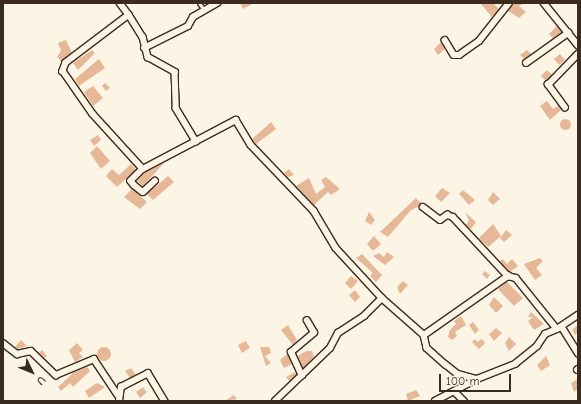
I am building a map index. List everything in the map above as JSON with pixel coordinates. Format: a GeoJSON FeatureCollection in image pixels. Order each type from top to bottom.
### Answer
{"type":"FeatureCollection","features":[{"type":"Feature","properties":{"kind":"street"},"geometry":{"type":"LineString","coordinates":[[120,3],[143,37],[144,48],[148,58],[175,72],[176,108],[196,141]]}},
{"type":"Feature","properties":{"kind":"street"},"geometry":{"type":"LineString","coordinates":[[144,48],[188,26],[193,17],[217,3]]}},
{"type":"Feature","properties":{"kind":"street"},"geometry":{"type":"LineString","coordinates":[[445,40],[454,55],[459,56],[479,41],[509,3]]}},
{"type":"Feature","properties":{"kind":"street"},"geometry":{"type":"LineString","coordinates":[[544,3],[578,45]]}},
{"type":"Feature","properties":{"kind":"street"},"geometry":{"type":"LineString","coordinates":[[129,15],[66,63],[63,71],[94,114],[143,169]]}},
{"type":"Feature","properties":{"kind":"street"},"geometry":{"type":"LineString","coordinates":[[526,63],[568,33]]}},
{"type":"Feature","properties":{"kind":"street"},"geometry":{"type":"LineString","coordinates":[[565,108],[548,85],[578,54]]}},
{"type":"Feature","properties":{"kind":"street"},"geometry":{"type":"LineString","coordinates":[[154,181],[143,192],[131,181],[143,169],[236,120],[251,145],[314,211],[336,248],[382,298],[424,335],[427,348],[458,374],[477,379]]}},
{"type":"Feature","properties":{"kind":"street"},"geometry":{"type":"LineString","coordinates":[[424,207],[440,220],[451,215],[508,276],[516,278],[559,328],[578,353]]}},
{"type":"Feature","properties":{"kind":"street"},"geometry":{"type":"LineString","coordinates":[[424,335],[508,276]]}},
{"type":"Feature","properties":{"kind":"street"},"geometry":{"type":"LineString","coordinates":[[275,401],[330,348],[338,332],[364,316],[382,298]]}},
{"type":"Feature","properties":{"kind":"street"},"geometry":{"type":"LineString","coordinates":[[435,401],[455,392],[477,379],[515,364],[534,349],[545,334],[559,328],[578,315]]}},
{"type":"Feature","properties":{"kind":"street"},"geometry":{"type":"LineString","coordinates":[[302,376],[291,352],[314,333],[308,321]]}},
{"type":"Feature","properties":{"kind":"street"},"geometry":{"type":"LineString","coordinates":[[3,344],[17,354],[31,351],[54,375],[94,359],[118,398]]}},
{"type":"Feature","properties":{"kind":"street"},"geometry":{"type":"LineString","coordinates":[[118,398],[121,387],[148,373],[165,401]]}},
{"type":"Feature","properties":{"kind":"street"},"geometry":{"type":"LineString","coordinates":[[455,392],[464,401]]}},
{"type":"Feature","properties":{"kind":"lane"},"geometry":{"type":"LineString","coordinates":[[199,3],[204,10]]}},
{"type":"Feature","properties":{"kind":"building"},"geometry":{"type":"Polygon","coordinates":[[[240,3],[254,3],[243,9],[240,3]]]}},
{"type":"Feature","properties":{"kind":"building"},"geometry":{"type":"Polygon","coordinates":[[[480,3],[493,3],[499,9],[492,17],[480,3]]]}},
{"type":"Feature","properties":{"kind":"building"},"geometry":{"type":"Polygon","coordinates":[[[513,3],[524,3],[519,6],[526,12],[519,18],[508,11],[513,3]]]}},
{"type":"Feature","properties":{"kind":"building"},"geometry":{"type":"Polygon","coordinates":[[[557,26],[562,32],[553,38],[549,34],[557,26]]]}},
{"type":"Feature","properties":{"kind":"building"},"geometry":{"type":"Polygon","coordinates":[[[66,40],[72,53],[62,62],[57,57],[61,51],[58,43],[66,40]]]}},
{"type":"Feature","properties":{"kind":"building"},"geometry":{"type":"Polygon","coordinates":[[[441,42],[445,49],[438,55],[434,49],[441,42]]]}},
{"type":"Feature","properties":{"kind":"building"},"geometry":{"type":"Polygon","coordinates":[[[92,50],[95,53],[78,70],[73,63],[92,50]]]}},
{"type":"Feature","properties":{"kind":"building"},"geometry":{"type":"Polygon","coordinates":[[[527,50],[531,54],[524,59],[520,55],[527,50]]]}},
{"type":"Feature","properties":{"kind":"building"},"geometry":{"type":"Polygon","coordinates":[[[560,54],[565,60],[559,65],[554,59],[560,54]]]}},
{"type":"Feature","properties":{"kind":"building"},"geometry":{"type":"Polygon","coordinates":[[[99,59],[105,68],[79,86],[75,79],[99,59]]]}},
{"type":"Feature","properties":{"kind":"building"},"geometry":{"type":"Polygon","coordinates":[[[547,70],[552,75],[546,81],[541,76],[547,70]]]}},
{"type":"Feature","properties":{"kind":"building"},"geometry":{"type":"Polygon","coordinates":[[[105,83],[110,88],[106,91],[102,86],[105,83]]]}},
{"type":"Feature","properties":{"kind":"building"},"geometry":{"type":"Polygon","coordinates":[[[93,86],[103,98],[93,106],[84,92],[93,86]]]}},
{"type":"Feature","properties":{"kind":"building"},"geometry":{"type":"Polygon","coordinates":[[[547,101],[553,109],[558,106],[561,110],[550,120],[540,106],[547,101]]]}},
{"type":"Feature","properties":{"kind":"building"},"geometry":{"type":"Polygon","coordinates":[[[565,118],[569,120],[571,124],[569,128],[565,130],[561,128],[559,124],[561,120],[565,118]]]}},
{"type":"Feature","properties":{"kind":"building"},"geometry":{"type":"Polygon","coordinates":[[[271,122],[276,129],[256,144],[252,139],[271,122]]]}},
{"type":"Feature","properties":{"kind":"building"},"geometry":{"type":"Polygon","coordinates":[[[98,135],[101,140],[94,146],[90,140],[98,135]]]}},
{"type":"Feature","properties":{"kind":"building"},"geometry":{"type":"Polygon","coordinates":[[[97,146],[110,161],[101,169],[90,153],[97,146]]]}},
{"type":"Feature","properties":{"kind":"building"},"geometry":{"type":"Polygon","coordinates":[[[164,163],[143,186],[137,181],[146,172],[164,163]]]}},
{"type":"Feature","properties":{"kind":"building"},"geometry":{"type":"Polygon","coordinates":[[[131,164],[136,170],[117,187],[106,176],[112,169],[119,175],[131,164]]]}},
{"type":"Feature","properties":{"kind":"building"},"geometry":{"type":"Polygon","coordinates":[[[289,169],[294,175],[288,177],[284,173],[289,169]]]}},
{"type":"Feature","properties":{"kind":"building"},"geometry":{"type":"Polygon","coordinates":[[[168,176],[174,182],[153,200],[147,194],[168,176]]]}},
{"type":"Feature","properties":{"kind":"building"},"geometry":{"type":"Polygon","coordinates":[[[326,177],[340,189],[331,195],[328,192],[314,205],[296,186],[309,178],[316,194],[325,187],[321,180],[326,177]]]}},
{"type":"Feature","properties":{"kind":"building"},"geometry":{"type":"Polygon","coordinates":[[[442,188],[450,193],[441,202],[435,196],[442,188]]]}},
{"type":"Feature","properties":{"kind":"building"},"geometry":{"type":"Polygon","coordinates":[[[132,189],[147,202],[140,209],[124,197],[132,189]]]}},
{"type":"Feature","properties":{"kind":"building"},"geometry":{"type":"Polygon","coordinates":[[[463,190],[475,200],[469,205],[459,194],[463,190]]]}},
{"type":"Feature","properties":{"kind":"building"},"geometry":{"type":"Polygon","coordinates":[[[493,192],[500,199],[493,205],[488,200],[493,192]]]}},
{"type":"Feature","properties":{"kind":"building"},"geometry":{"type":"Polygon","coordinates":[[[416,198],[421,203],[419,206],[410,211],[388,237],[380,232],[416,198]]]}},
{"type":"Feature","properties":{"kind":"building"},"geometry":{"type":"Polygon","coordinates":[[[369,212],[375,220],[371,225],[365,221],[369,212]]]}},
{"type":"Feature","properties":{"kind":"building"},"geometry":{"type":"Polygon","coordinates":[[[465,212],[476,222],[471,229],[466,225],[469,220],[465,212]]]}},
{"type":"Feature","properties":{"kind":"building"},"geometry":{"type":"Polygon","coordinates":[[[493,224],[501,236],[488,247],[479,238],[493,224]]]}},
{"type":"Feature","properties":{"kind":"building"},"geometry":{"type":"Polygon","coordinates":[[[506,230],[512,235],[504,242],[500,238],[506,230]]]}},
{"type":"Feature","properties":{"kind":"building"},"geometry":{"type":"Polygon","coordinates":[[[374,236],[381,244],[373,251],[367,244],[374,236]]]}},
{"type":"Feature","properties":{"kind":"building"},"geometry":{"type":"Polygon","coordinates":[[[387,252],[394,257],[385,265],[373,256],[379,253],[384,257],[387,252]]]}},
{"type":"Feature","properties":{"kind":"building"},"geometry":{"type":"Polygon","coordinates":[[[362,254],[382,275],[376,282],[370,276],[373,273],[356,258],[362,254]]]}},
{"type":"Feature","properties":{"kind":"building"},"geometry":{"type":"Polygon","coordinates":[[[540,258],[543,261],[536,268],[542,275],[535,280],[524,264],[540,258]]]}},
{"type":"Feature","properties":{"kind":"building"},"geometry":{"type":"Polygon","coordinates":[[[503,259],[507,264],[512,259],[518,266],[510,272],[500,261],[503,259]]]}},
{"type":"Feature","properties":{"kind":"building"},"geometry":{"type":"Polygon","coordinates":[[[485,271],[490,275],[487,279],[482,274],[485,271]]]}},
{"type":"Feature","properties":{"kind":"building"},"geometry":{"type":"Polygon","coordinates":[[[351,276],[358,281],[351,289],[345,283],[351,276]]]}},
{"type":"Feature","properties":{"kind":"building"},"geometry":{"type":"Polygon","coordinates":[[[403,281],[408,285],[400,294],[397,287],[403,281]]]}},
{"type":"Feature","properties":{"kind":"building"},"geometry":{"type":"Polygon","coordinates":[[[507,282],[523,298],[514,306],[498,289],[507,282]]]}},
{"type":"Feature","properties":{"kind":"building"},"geometry":{"type":"Polygon","coordinates":[[[355,290],[360,297],[355,302],[349,295],[355,290]]]}},
{"type":"Feature","properties":{"kind":"building"},"geometry":{"type":"Polygon","coordinates":[[[494,297],[503,306],[496,313],[489,305],[494,297]]]}},
{"type":"Feature","properties":{"kind":"building"},"geometry":{"type":"Polygon","coordinates":[[[531,312],[544,324],[534,330],[528,321],[533,317],[528,317],[531,312]]]}},
{"type":"Feature","properties":{"kind":"building"},"geometry":{"type":"Polygon","coordinates":[[[461,316],[466,325],[455,332],[457,336],[452,340],[448,337],[450,330],[456,324],[454,321],[461,316]]]}},
{"type":"Feature","properties":{"kind":"building"},"geometry":{"type":"Polygon","coordinates":[[[473,322],[479,330],[475,334],[469,325],[473,322]]]}},
{"type":"Feature","properties":{"kind":"building"},"geometry":{"type":"Polygon","coordinates":[[[288,325],[297,340],[293,345],[281,330],[288,325]]]}},
{"type":"Feature","properties":{"kind":"building"},"geometry":{"type":"Polygon","coordinates":[[[578,325],[578,332],[575,335],[572,330],[578,325]]]}},
{"type":"Feature","properties":{"kind":"building"},"geometry":{"type":"Polygon","coordinates":[[[496,328],[502,333],[494,341],[489,334],[496,328]]]}},
{"type":"Feature","properties":{"kind":"building"},"geometry":{"type":"Polygon","coordinates":[[[509,337],[516,344],[509,351],[505,343],[509,337]]]}},
{"type":"Feature","properties":{"kind":"building"},"geometry":{"type":"Polygon","coordinates":[[[475,339],[477,342],[482,339],[485,343],[479,349],[472,342],[475,339]]]}},
{"type":"Feature","properties":{"kind":"building"},"geometry":{"type":"Polygon","coordinates":[[[21,340],[27,346],[18,349],[15,347],[21,340]]]}},
{"type":"Feature","properties":{"kind":"building"},"geometry":{"type":"Polygon","coordinates":[[[246,341],[250,348],[242,353],[238,345],[246,341]]]}},
{"type":"Feature","properties":{"kind":"building"},"geometry":{"type":"Polygon","coordinates":[[[77,343],[83,350],[79,353],[83,357],[75,362],[69,350],[77,343]]]}},
{"type":"Feature","properties":{"kind":"building"},"geometry":{"type":"Polygon","coordinates":[[[104,347],[109,349],[111,354],[109,359],[104,361],[99,359],[97,354],[99,349],[104,347]]]}},
{"type":"Feature","properties":{"kind":"building"},"geometry":{"type":"Polygon","coordinates":[[[260,347],[269,347],[271,353],[265,356],[271,363],[266,366],[260,347]]]}},
{"type":"Feature","properties":{"kind":"building"},"geometry":{"type":"Polygon","coordinates":[[[42,350],[47,356],[45,358],[39,353],[42,350]]]}},
{"type":"Feature","properties":{"kind":"building"},"geometry":{"type":"Polygon","coordinates":[[[306,351],[312,351],[314,357],[303,368],[298,356],[306,351]]]}},
{"type":"Feature","properties":{"kind":"building"},"geometry":{"type":"Polygon","coordinates":[[[287,354],[292,364],[284,368],[280,360],[287,354]]]}},
{"type":"Feature","properties":{"kind":"building"},"geometry":{"type":"Polygon","coordinates":[[[546,356],[550,365],[541,371],[537,365],[546,356]]]}},
{"type":"Feature","properties":{"kind":"building"},"geometry":{"type":"Polygon","coordinates":[[[87,367],[90,371],[73,387],[70,383],[61,391],[58,387],[73,373],[87,367]]]}},
{"type":"Feature","properties":{"kind":"building"},"geometry":{"type":"Polygon","coordinates":[[[131,368],[136,375],[130,378],[125,371],[131,368]]]}},
{"type":"Feature","properties":{"kind":"building"},"geometry":{"type":"Polygon","coordinates":[[[295,372],[296,375],[289,381],[286,377],[295,372]]]}},
{"type":"Feature","properties":{"kind":"building"},"geometry":{"type":"Polygon","coordinates":[[[578,379],[578,389],[574,392],[571,383],[578,379]]]}},
{"type":"Feature","properties":{"kind":"building"},"geometry":{"type":"Polygon","coordinates":[[[97,383],[105,387],[89,398],[85,391],[97,383]]]}},
{"type":"Feature","properties":{"kind":"building"},"geometry":{"type":"Polygon","coordinates":[[[143,387],[147,392],[140,398],[136,392],[143,387]]]}},
{"type":"Feature","properties":{"kind":"building"},"geometry":{"type":"Polygon","coordinates":[[[416,390],[420,396],[408,401],[406,394],[416,390]]]}},
{"type":"Feature","properties":{"kind":"building"},"geometry":{"type":"Polygon","coordinates":[[[234,395],[237,399],[225,401],[234,395]]]}}]}
